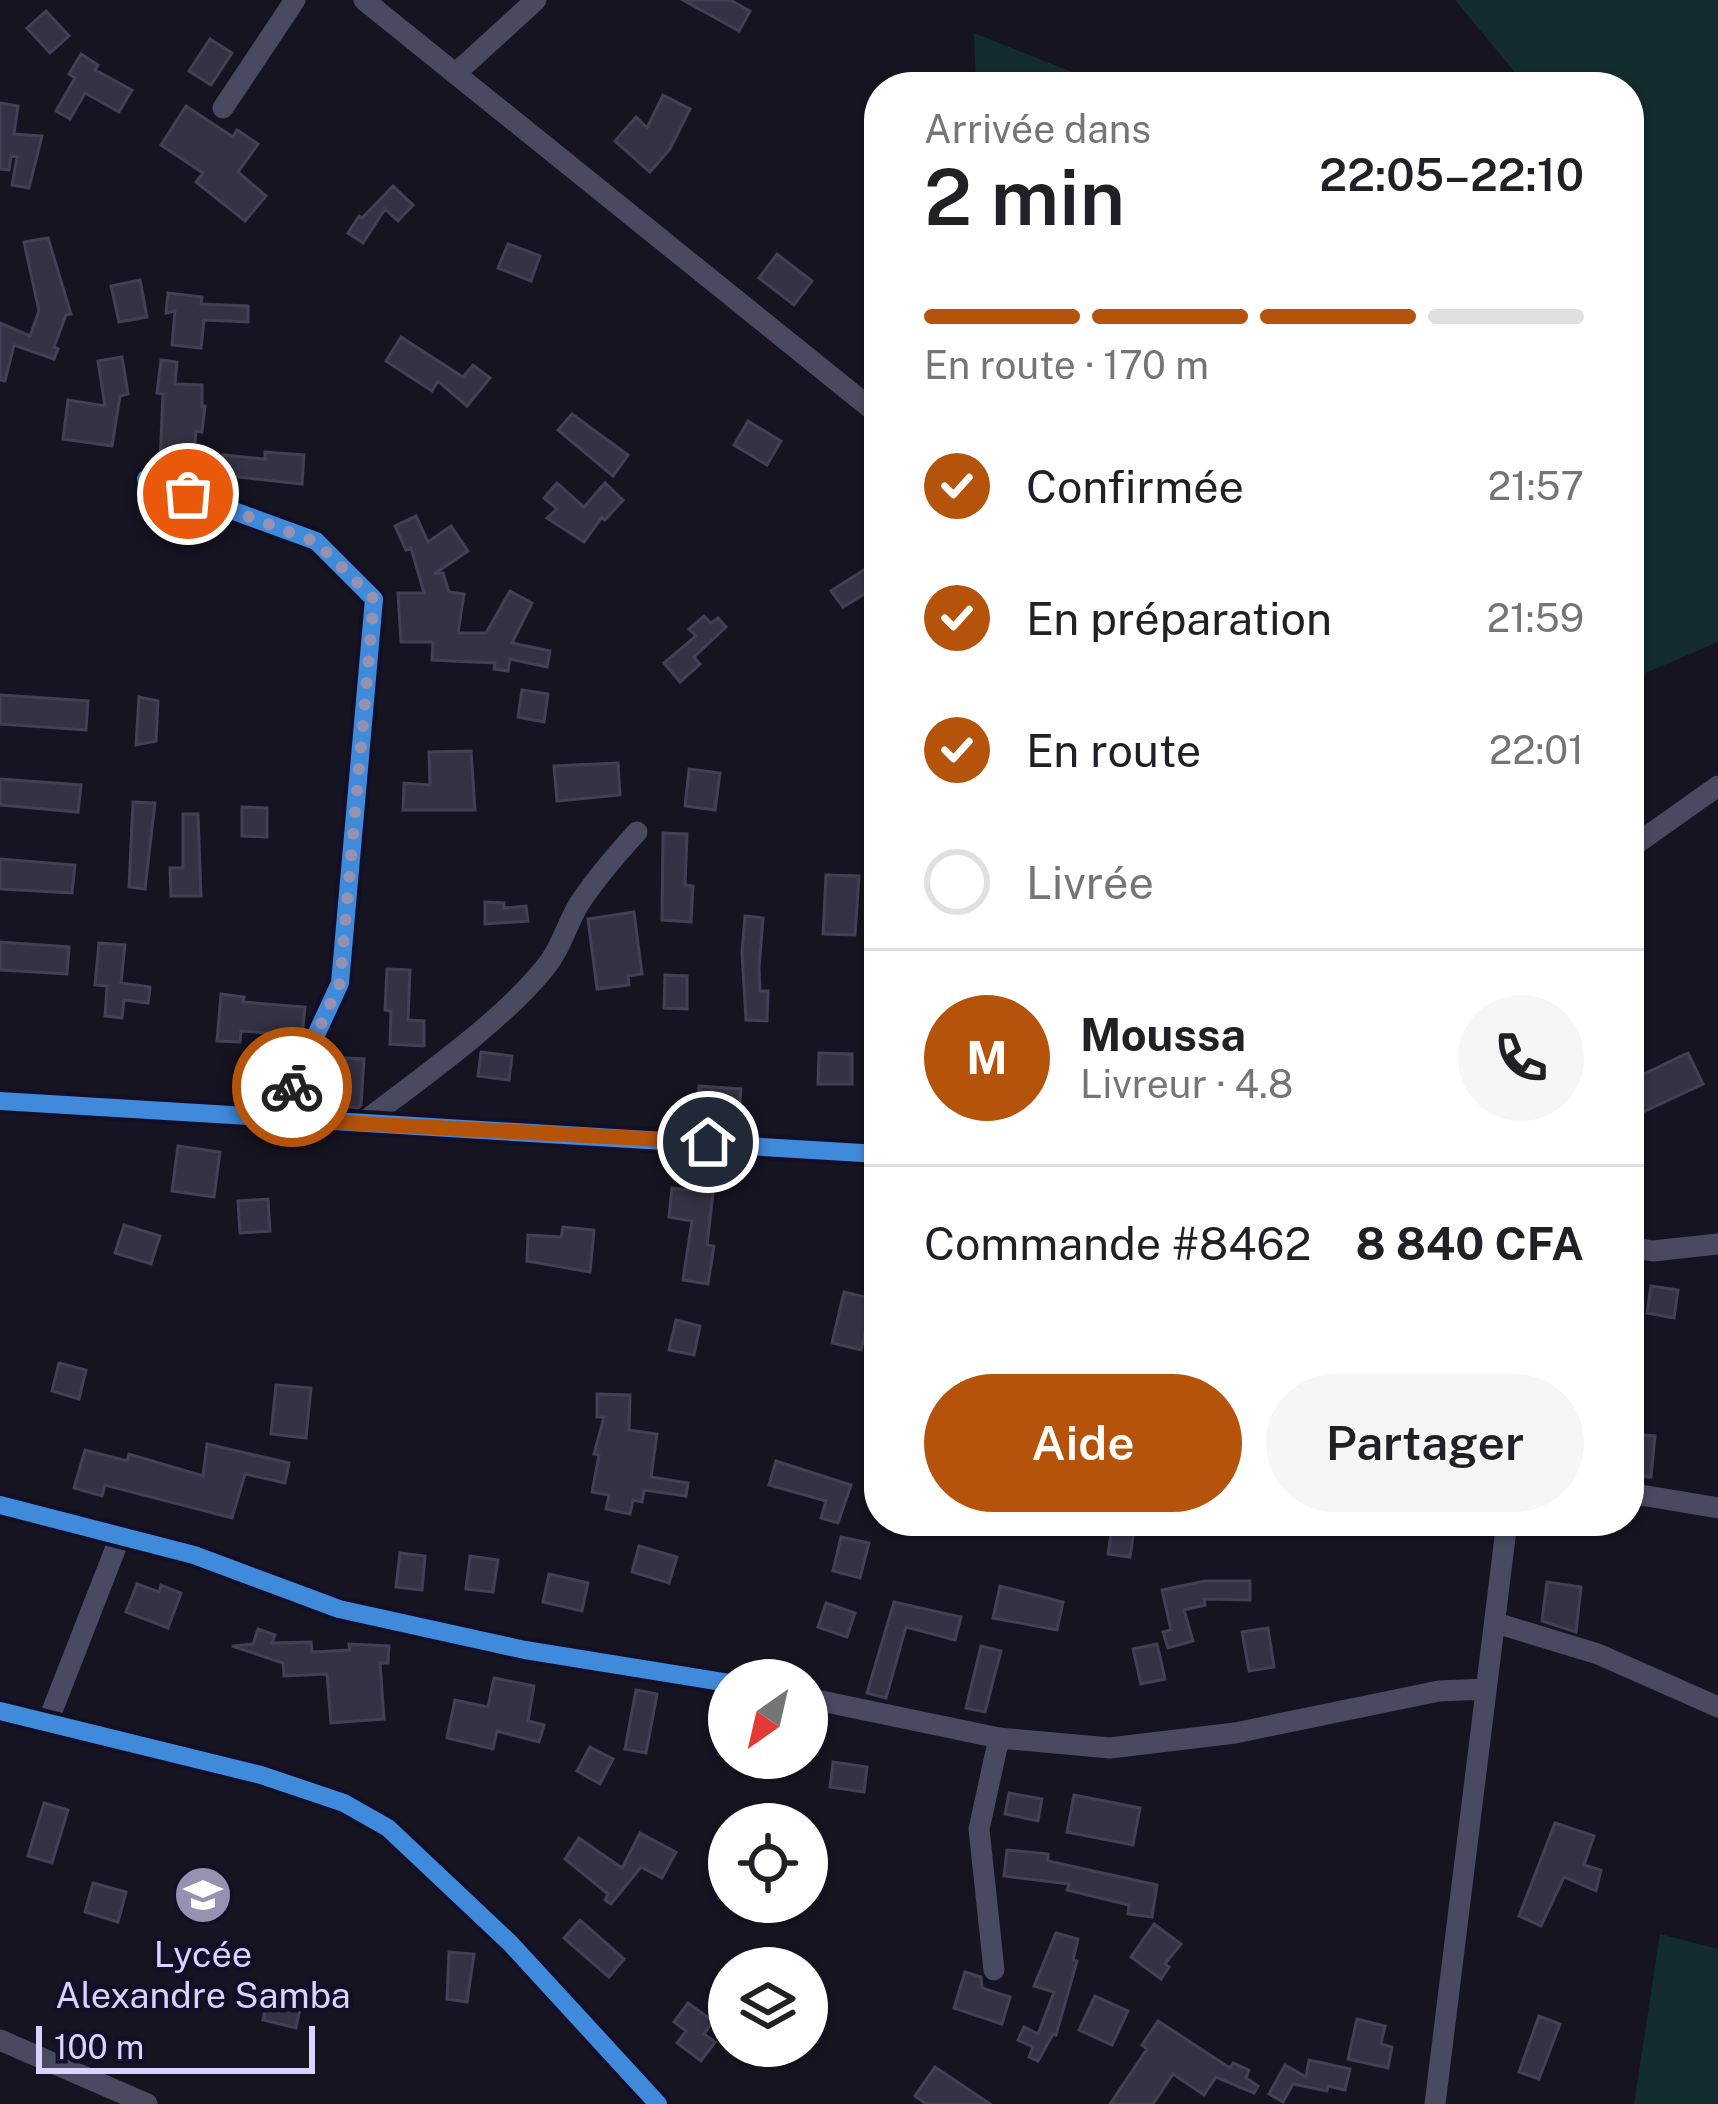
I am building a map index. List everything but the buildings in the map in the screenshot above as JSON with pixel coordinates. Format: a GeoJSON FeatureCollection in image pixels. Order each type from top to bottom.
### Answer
{"type":"FeatureCollection","features":[{"type":"Feature","properties":{"kind":"street"},"geometry":{"type":"LineString","coordinates":[[223,108],[295,0]]}},
{"type":"Feature","properties":{"kind":"street"},"geometry":{"type":"LineString","coordinates":[[364,0],[864,403]]}},
{"type":"Feature","properties":{"kind":"street"},"geometry":{"type":"LineString","coordinates":[[456,74],[536,0]]}},
{"type":"Feature","properties":{"kind":"street"},"geometry":{"type":"LineString","coordinates":[[146,479],[316,542],[374,599],[340,983],[277,1119]]}},
{"type":"Feature","properties":{"kind":"street"},"geometry":{"type":"LineString","coordinates":[[1644,838],[1718,786]]}},
{"type":"Feature","properties":{"kind":"street"},"geometry":{"type":"LineString","coordinates":[[361,1124],[449,1056],[543,971],[595,880],[637,832]]}},
{"type":"Feature","properties":{"kind":"street"},"geometry":{"type":"LineString","coordinates":[[0,1101],[864,1153]]}},
{"type":"Feature","properties":{"kind":"street"},"geometry":{"type":"LineString","coordinates":[[1644,1250],[1718,1244]]}},
{"type":"Feature","properties":{"kind":"street"},"geometry":{"type":"LineString","coordinates":[[1644,1495],[1718,1508]]}},
{"type":"Feature","properties":{"kind":"street"},"geometry":{"type":"LineString","coordinates":[[0,1504],[194,1555],[339,1609],[525,1650],[708,1680]]}},
{"type":"Feature","properties":{"kind":"street"},"geometry":{"type":"LineString","coordinates":[[1435,2104],[1505,1536]]}},
{"type":"Feature","properties":{"kind":"street"},"geometry":{"type":"LineString","coordinates":[[47,1724],[120,1537]]}},
{"type":"Feature","properties":{"kind":"street"},"geometry":{"type":"LineString","coordinates":[[1496,1623],[1598,1654],[1718,1707]]}},
{"type":"Feature","properties":{"kind":"street"},"geometry":{"type":"LineString","coordinates":[[828,1703],[999,1738],[1110,1748],[1234,1733],[1439,1691],[1486,1689]]}},
{"type":"Feature","properties":{"kind":"street"},"geometry":{"type":"LineString","coordinates":[[0,1711],[261,1775],[344,1803],[388,1828],[510,1943],[658,2104]]}},
{"type":"Feature","properties":{"kind":"street"},"geometry":{"type":"LineString","coordinates":[[994,1970],[979,1829],[999,1738]]}},
{"type":"Feature","properties":{"kind":"street"},"geometry":{"type":"LineString","coordinates":[[0,2040],[148,2104]]}},
{"type":"Feature","properties":{"kind":"green space"},"geometry":{"type":"Polygon","coordinates":[[[1455,0],[1718,0],[1718,642],[1644,674],[1644,72],[1515,72],[1455,0]]]}},
{"type":"Feature","properties":{"kind":"green space"},"geometry":{"type":"Polygon","coordinates":[[[974,33],[1072,72],[975,72],[974,33]]]}},
{"type":"Feature","properties":{"kind":"green space"},"geometry":{"type":"Polygon","coordinates":[[[1660,1934],[1718,1949],[1718,2104],[1634,2104],[1660,1934]]]}},
{"type":"Feature","properties":{"kind":"cycle path"},"geometry":{"type":"LineString","coordinates":[[146,479],[316,541],[374,599],[340,983],[277,1119]]}},
{"type":"Feature","properties":{"kind":"cycle path"},"geometry":{"type":"LineString","coordinates":[[0,1101],[864,1153]]}},
{"type":"Feature","properties":{"kind":"cycle path"},"geometry":{"type":"LineString","coordinates":[[0,1505],[194,1555],[339,1609],[525,1650],[708,1680]]}},
{"type":"Feature","properties":{"kind":"cycle path"},"geometry":{"type":"LineString","coordinates":[[0,1711],[261,1775],[344,1803],[388,1828],[510,1943],[658,2104]]}},
{"type":"Feature","properties":{"kind":"way so far"},"geometry":{"type":"LineString","coordinates":[[188,494],[316,542],[374,599],[340,983],[292,1087]]}},
{"type":"Feature","properties":{"kind":"place","name":"Lycée Alexandre Samba"},"geometry":{"type":"Point","coordinates":[203,1895]}},
{"type":"Feature","properties":{"kind":"route"},"geometry":{"type":"LineString","coordinates":[[292,1087],[277,1119],[708,1142]]}}]}
